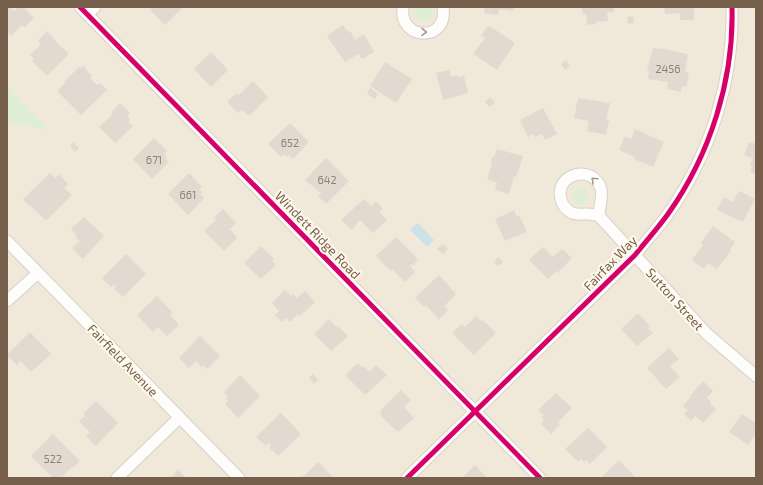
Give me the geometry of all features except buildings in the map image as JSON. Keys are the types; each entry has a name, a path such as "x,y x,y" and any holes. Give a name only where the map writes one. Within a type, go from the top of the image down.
{"street":[{"path":"403,7 402,15 408,26 419,33 424,34 436,30 440,26 444,14 443,7"},
{"name":"Fairfax Way","path":"407,478 635,254 668,215 697,167 718,111 729,60 732,7"},
{"name":"Windett Ridge Road","path":"87,9 540,478"},
{"path":"584,174 595,179 601,190 599,216 574,214 564,207 561,202 560,194 562,184 566,179 571,176 584,174"},
{"name":"Sutton Street","path":"599,216 707,334 756,376"},
{"name":"Fairfield Avenue","path":"7,241 239,478"},
{"path":"7,302 38,273"},
{"path":"117,478 179,418"}],"shaded area":[{"path":"7,7 756,7 756,478 7,478"},
{"path":"418,223 434,240 427,247 410,230"}],"green space":[{"path":"416,7 431,7 432,11 429,18 425,21 416,17"},
{"path":"7,87 51,131 7,121"},
{"path":"577,188 583,188 588,193 586,202 583,204 577,204 572,199 572,193"}],"cycle path":[{"path":"80,7 540,478"},
{"path":"407,478 635,255 668,214 696,167 716,116 724,89 729,62 732,34 732,7"}]}
